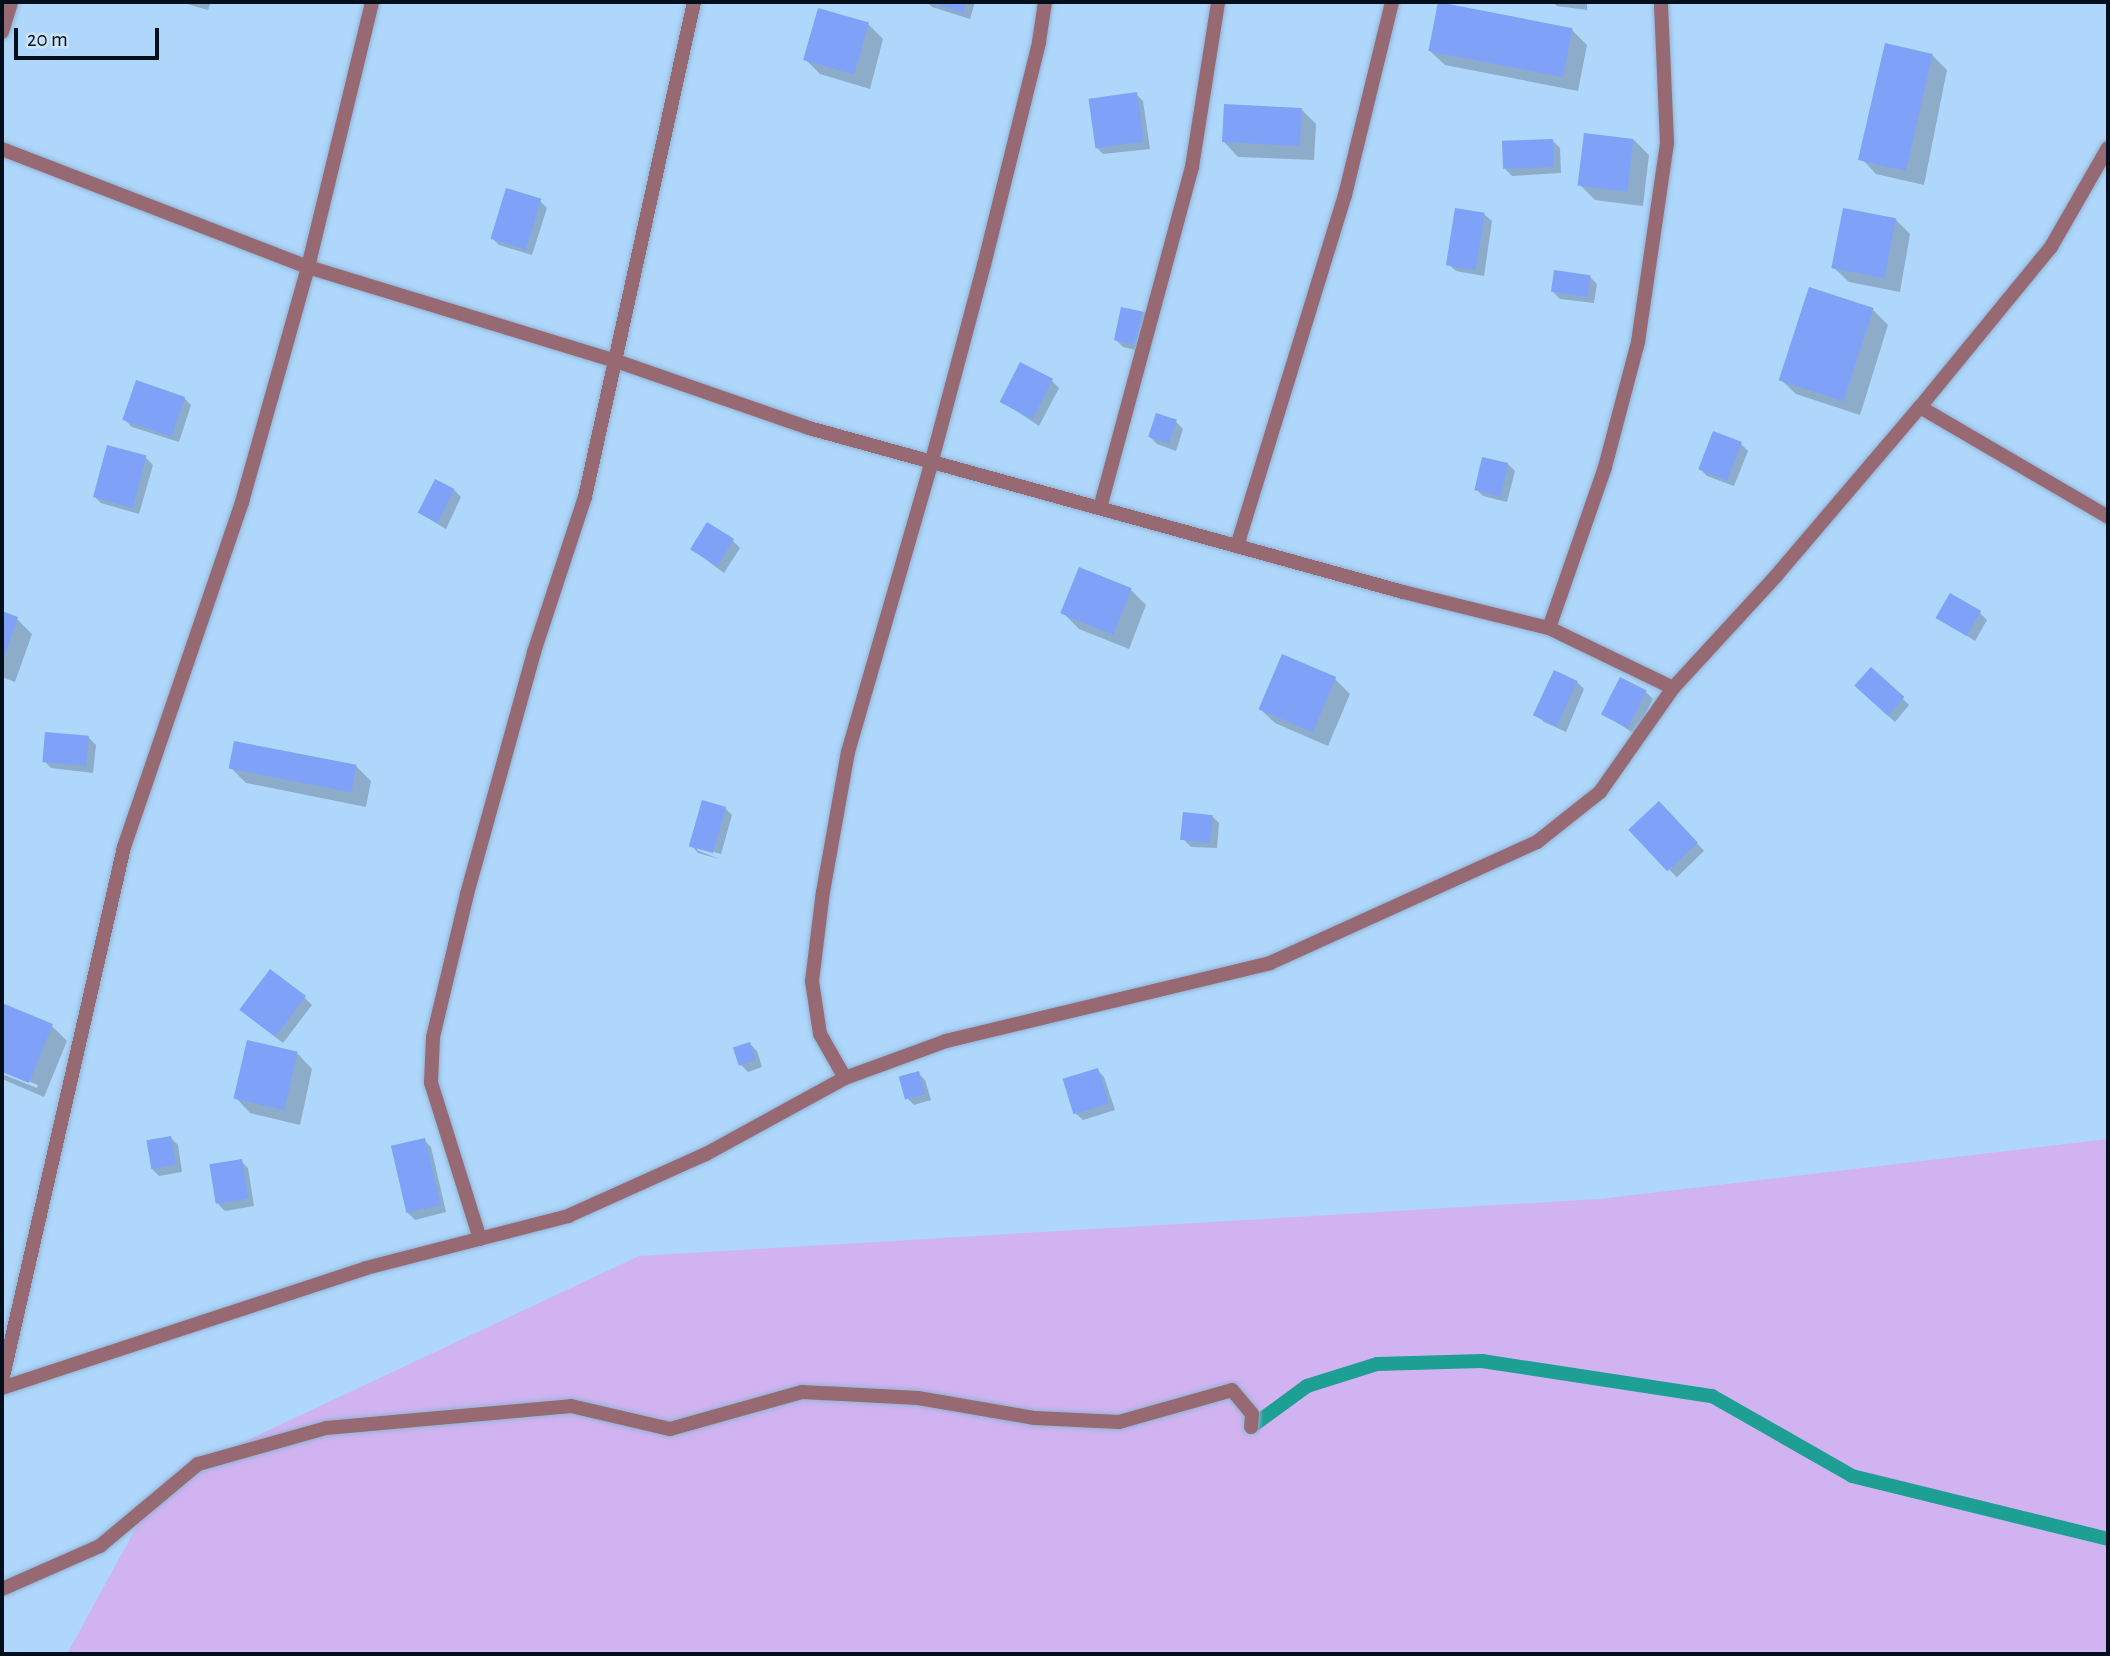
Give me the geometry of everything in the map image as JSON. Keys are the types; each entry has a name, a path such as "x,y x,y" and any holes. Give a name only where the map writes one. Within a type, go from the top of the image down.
{"street":[{"path":"2,32 11,2"},
{"path":"2,1381 124,847 242,502 308,267 372,2"},
{"path":"480,1239 432,1083 433,1038 467,894 531,665 585,497 613,360 694,2"},
{"path":"845,1078 820,1034 812,981 823,892 848,752 931,464 1040,42 1045,2"},
{"path":"1100,508 1192,167 1217,2"},
{"path":"1237,546 1345,195 1392,2"},
{"path":"1549,628 1605,467 1637,342 1667,142 1661,2"},
{"path":"2,1388 366,1268 568,1216 706,1154 845,1078 946,1041 1270,962 1454,882 1537,842 1600,792 1673,688 1776,576 1920,407 2051,247 2108,148"},
{"path":"2,149 308,267 613,360 809,428 1403,593 1549,628 1673,688"},
{"path":"1920,407 2108,516"},
{"path":"2,1589 100,1546 198,1464 326,1428 571,1406 670,1429 802,1392 918,1398 1035,1418 1119,1422 1232,1390 1252,1414 1251,1427"}],"shaded area":[{"path":"2108,1139 2108,1654 67,1654 156,1491 167,1478 639,1256 1599,1199"}],"building":[{"path":"930,2 966,2 963,13"},
{"path":"1438,2 1572,28 1563,77 1428,51"},
{"path":"818,8 869,23 854,75 803,60"},
{"path":"1885,43 1933,54 1906,171 1858,160"},
{"path":"1137,92 1144,142 1095,148 1088,99"},
{"path":"1224,104 1302,108 1300,146 1222,142"},
{"path":"1584,133 1634,139 1627,192 1578,186"},
{"path":"1553,139 1554,167 1503,169 1502,141"},
{"path":"506,188 541,199 526,250 491,239"},
{"path":"1455,208 1485,213 1476,270 1446,265"},
{"path":"1843,208 1896,218 1884,278 1831,268"},
{"path":"1554,270 1591,275 1588,297 1551,292"},
{"path":"1809,287 1874,308 1843,401 1779,380"},
{"path":"1121,307 1145,312 1138,345 1114,340"},
{"path":"1020,362 1053,379 1033,419 1000,402"},
{"path":"136,380 185,397 171,437 122,420"},
{"path":"1156,413 1177,420 1169,444 1148,437"},
{"path":"1713,431 1742,442 1727,480 1698,469"},
{"path":"107,445 147,456 133,508 93,497"},
{"path":"1482,457 1508,463 1501,496 1474,490"},
{"path":"435,479 455,489 437,523 418,513"},
{"path":"707,522 734,539 717,566 690,549"},
{"path":"1079,567 1132,588 1113,635 1060,613"},
{"path":"1950,593 1981,611 1967,636 1936,618"},
{"path":"2,611 18,617 2,663"},
{"path":"1282,654 1336,677 1313,732 1259,709"},
{"path":"1871,667 1904,697 1888,716 1854,686"},
{"path":"1554,670 1578,681 1556,726 1533,715"},
{"path":"1620,677 1647,691 1628,728 1601,714"},
{"path":"45,732 89,736 86,766 42,762"},
{"path":"234,741 357,765 351,792 229,768"},
{"path":"702,800 726,807 713,853 689,846"},
{"path":"1659,801 1698,843 1667,871 1628,830"},
{"path":"1183,812 1213,815 1210,843 1180,840"},
{"path":"270,969 306,996 275,1037 239,1010"},
{"path":"2,1003 53,1024 29,1083 2,1072"},
{"path":"247,1040 298,1052 284,1110 234,1098"},
{"path":"750,1042 756,1060 739,1066 733,1048"},
{"path":"1098,1068 1109,1103 1073,1114 1063,1079"},
{"path":"919,1071 925,1094 905,1100 899,1076"},
{"path":"171,1136 176,1165 151,1169 146,1140"},
{"path":"425,1138 441,1205 406,1213 391,1146"},
{"path":"242,1159 248,1199 216,1204 209,1164"}],"waterway":[{"path":"1251,1427 1307,1386 1377,1364 1482,1361 1712,1396 1852,1476 2108,1539"}]}
